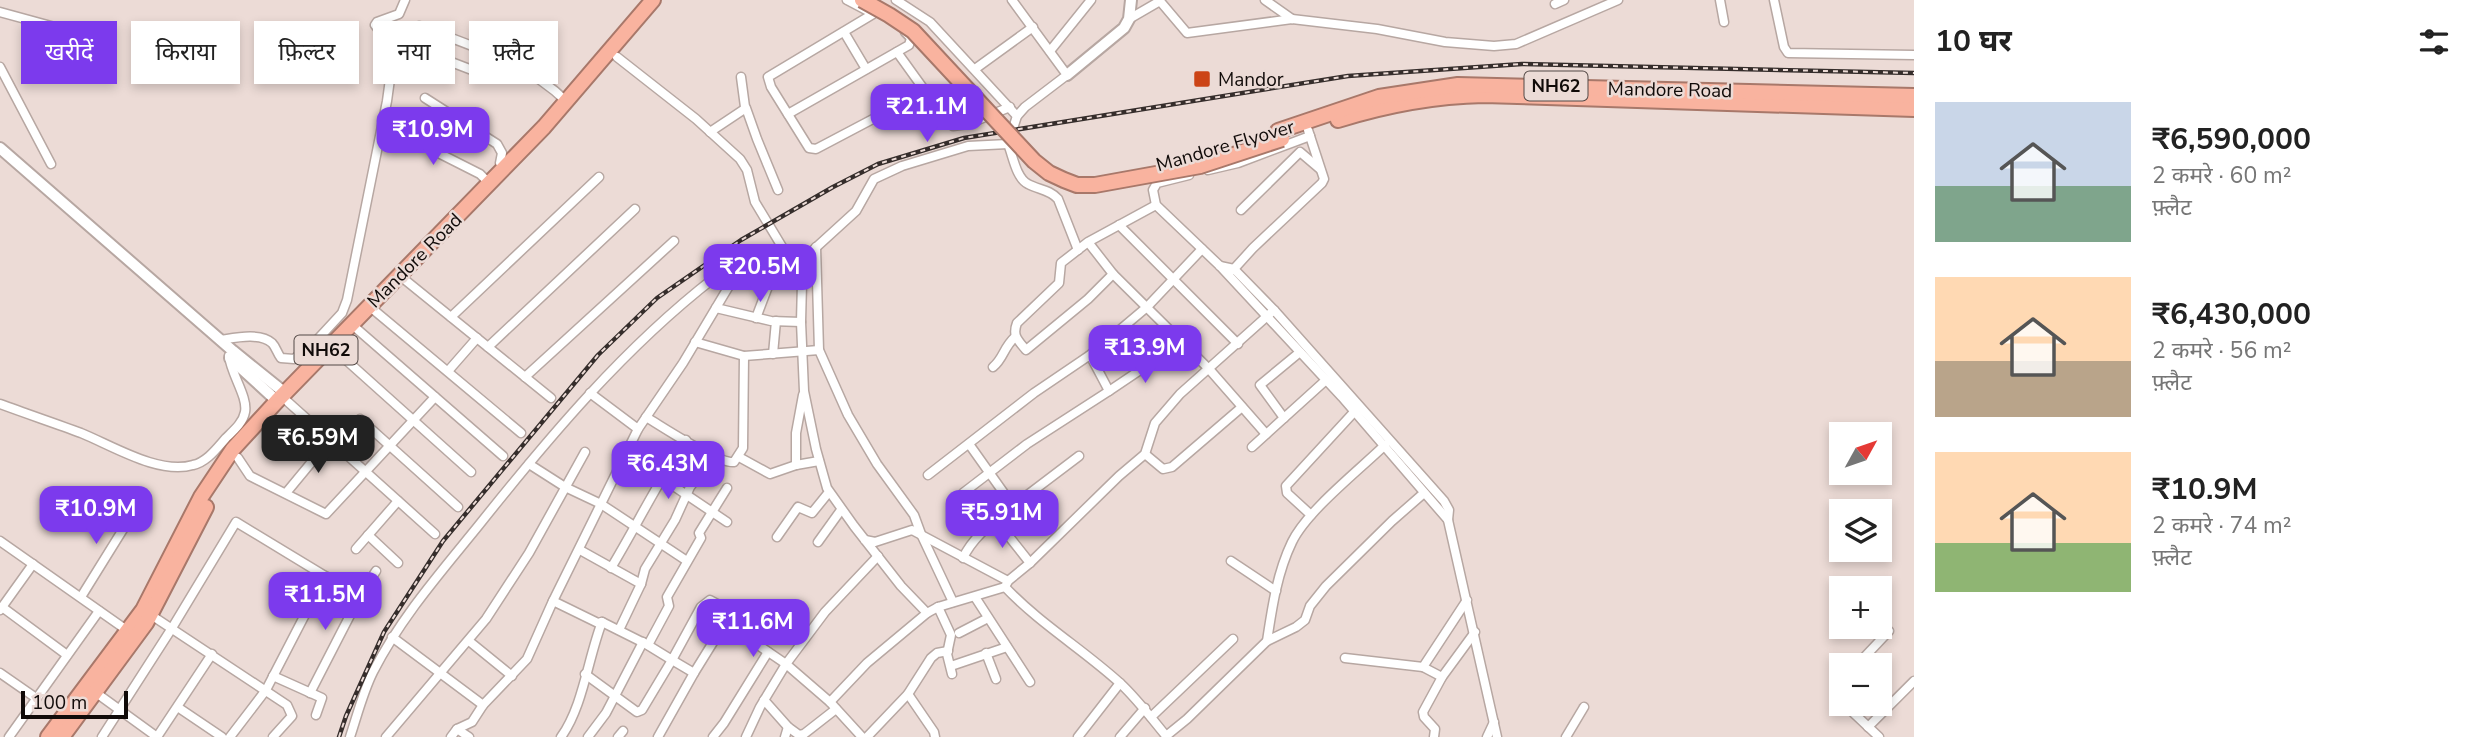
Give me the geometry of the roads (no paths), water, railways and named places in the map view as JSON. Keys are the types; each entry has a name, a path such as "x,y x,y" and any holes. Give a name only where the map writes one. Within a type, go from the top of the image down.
{"highway":[{"name":"Mandore Road","path":"48,737 128,631 147,612 180,534 222,463 402,278 551,133 617,57 659,0"},
{"name":"Mandore Road","path":"62,737 147,612 210,500 283,398 358,329 659,0"},
{"name":"Mandore Flyover","path":"862,0 913,31 1034,161 1049,173 1077,185 1095,185 1200,166 1280,135"},
{"name":"Mandore Flyover","path":"880,0 918,24 1043,157 1063,171 1092,176 1145,168 1308,129"},
{"name":"NH62","path":"1308,129 1399,103 1457,96 1811,99 1914,109"},
{"name":"NH62","path":"1832,100 1914,96"}],"street":[{"path":"220,340 242,337 266,340 281,358 294,359 317,340 345,306 387,101 393,57 389,44 375,25 398,15 405,0"},
{"path":"788,114 909,45 911,38 847,0"},
{"path":"896,0 930,22 1017,116"},
{"path":"1012,0 1067,75"},
{"path":"1050,51 1091,0"},
{"path":"1129,19 1131,0"},
{"path":"1265,0 1292,19"},
{"path":"1078,250 1058,199 1053,193 1028,184 1021,178 1009,144 1017,116 1024,107 1115,37 1129,19 1159,1 1184,31 1191,33 1292,19 1377,29 1445,42 1494,46 1516,44 1618,0"},
{"path":"1720,0 1724,22"},
{"path":"1774,0 1784,47 1788,53 1914,55"},
{"path":"0,12 33,21"},
{"path":"873,14 768,77 771,87 812,150 926,91"},
{"path":"975,69 1033,27"},
{"path":"844,32 866,69"},
{"path":"897,52 953,126 968,124 1010,107"},
{"path":"617,57 740,159 747,170 755,202 787,255 796,262 802,284 801,322 804,353 804,391 796,433 796,465"},
{"path":"0,67 51,164"},
{"path":"741,77 744,108 778,190"},
{"path":"547,84 567,102"},
{"path":"425,98 497,144 502,153 500,163 507,167"},
{"path":"710,132 744,108"},
{"path":"391,129 480,174 490,184"},
{"path":"1231,272 1324,179 1308,129 1238,163 1157,183 1153,190 1156,205 1220,266 1231,272 1274,310 1444,501 1449,510 1448,520 1497,737"},
{"path":"796,262 856,211 874,179 902,166 968,146 1009,144"},
{"path":"0,148 220,340 245,366 435,534"},
{"path":"1241,209 1300,152 1320,169"},
{"path":"0,158 229,356 245,366"},
{"path":"451,317 599,177"},
{"path":"1113,274 1088,299 1026,350 1015,337 1017,323 1059,283 1061,263 1088,242 1156,205"},
{"path":"488,347 635,209"},
{"path":"1119,225 1238,344"},
{"path":"525,377 674,241"},
{"path":"1088,242 1113,274 1209,369 1266,434"},
{"path":"814,249 819,350 848,415 877,464 914,515 953,602"},
{"path":"928,475 1034,393 1090,355 1147,307 1202,249"},
{"path":"451,737 457,729 472,722 483,705 527,659 638,429 729,286 787,255"},
{"path":"756,318 778,260"},
{"path":"1231,272 1266,317 1355,411 1448,520"},
{"path":"350,737 372,675 392,638 433,581 529,464 590,393 662,321 718,277 729,286"},
{"path":"402,278 551,398"},
{"path":"716,307 756,318 801,322"},
{"path":"830,702 867,663 927,613 953,602 975,597 1008,582 1030,563 1118,476 1145,454 1155,422 1180,394 1274,310"},
{"path":"375,311 449,370 521,433"},
{"path":"773,354 776,321"},
{"path":"358,329 503,456"},
{"path":"993,367 1001,360 1005,347 1015,337"},
{"path":"449,370 477,338"},
{"path":"695,342 744,356 819,350"},
{"path":"336,351 471,472"},
{"path":"1284,418 1260,385 1300,352"},
{"path":"963,493 1027,444 1164,354"},
{"path":"1090,355 1109,391"},
{"path":"0,404 156,464 173,467 195,465 237,427 245,412 244,399 231,370 229,356"},
{"path":"646,418 728,463 739,457 743,448 744,356"},
{"path":"1252,447 1326,380"},
{"path":"804,391 819,461 829,492 865,540 927,613"},
{"path":"590,393 638,429"},
{"path":"239,458 250,477 326,514 435,397"},
{"path":"1145,454 1163,470 1172,467 1242,407"},
{"path":"1311,515 1287,493 1286,486 1355,411"},
{"path":"286,493 332,443 359,419 458,507"},
{"path":"611,568 660,478 686,440"},
{"path":"969,444 1013,506"},
{"path":"1266,641 1276,591 1292,543 1311,515 1385,446"},
{"path":"386,737 469,641 513,581 585,452"},
{"path":"626,454 727,522"},
{"path":"619,630 641,584 645,569 686,496 713,456"},
{"path":"966,551 996,520 1079,456"},
{"path":"739,457 768,473 819,461"},
{"path":"529,464 565,487 601,505 687,561"},
{"path":"589,737 669,606 667,597 701,538 699,533 726,488"},
{"path":"778,537 794,510 800,507 812,513 829,492"},
{"path":"865,540 875,542 920,530 966,551 1008,582 1023,606 1120,683 1153,715 1168,735 1266,641 1305,620 1310,606 1326,586 1424,493"},
{"path":"356,549 398,502"},
{"path":"81,597 135,510"},
{"path":"818,542 841,510"},
{"path":"996,520 1030,563"},
{"path":"102,737 236,522 325,576 362,593"},
{"path":"368,535 398,563"},
{"path":"0,541 128,631"},
{"path":"580,550 641,584"},
{"path":"746,737 786,664 825,612 878,556"},
{"path":"1231,561 1276,591"},
{"path":"33,564 1,609 67,656"},
{"path":"310,693 376,571"},
{"path":"230,737 266,690 325,576"},
{"path":"975,597 1030,682"},
{"path":"585,674 640,712 701,607 710,600 727,608 736,630 786,664 865,737 908,694 931,658 937,653 948,651"},
{"path":"1423,667 1467,600"},
{"path":"553,601 619,630 694,673"},
{"path":"939,607 951,635 948,651 951,670 986,653 1007,647"},
{"path":"0,729 9,737 99,611"},
{"path":"147,612 287,705 292,716 274,737"},
{"path":"959,633 988,618"},
{"path":"561,737 575,713 603,622"},
{"path":"658,737 720,631 727,636 736,630"},
{"path":"1434,737 1435,729 1423,712 1443,677 1475,632"},
{"path":"392,638 483,705"},
{"path":"1153,715 1233,639"},
{"path":"1868,653 1881,639"},
{"path":"469,641 512,676"},
{"path":"713,737 768,652"},
{"path":"986,653 996,679"},
{"path":"95,692 157,737 179,708 212,654"},
{"path":"1345,659 1423,667 1443,677"},
{"path":"0,673 36,698"},
{"path":"273,676 322,698 316,715"},
{"path":"1078,737 1120,683"},
{"path":"1868,727 1913,685"},
{"path":"908,694 936,737"},
{"path":"764,700 788,727 799,735 808,734 836,709"},
{"path":"1566,737 1584,707"},
{"path":"179,708 222,737"},
{"path":"1120,737 1144,708"},
{"path":"1857,716 1878,737"},
{"path":"1487,737 1494,722"},
{"path":"785,737 788,727"},
{"path":"457,729 469,737"}],"railway":[{"path":"339,737 384,632 443,541 598,355 657,298 741,240 878,164 964,138 1348,76 1522,64 1914,73"}],"place":[{"name":"Mandor","path":"1202,79"}]}
